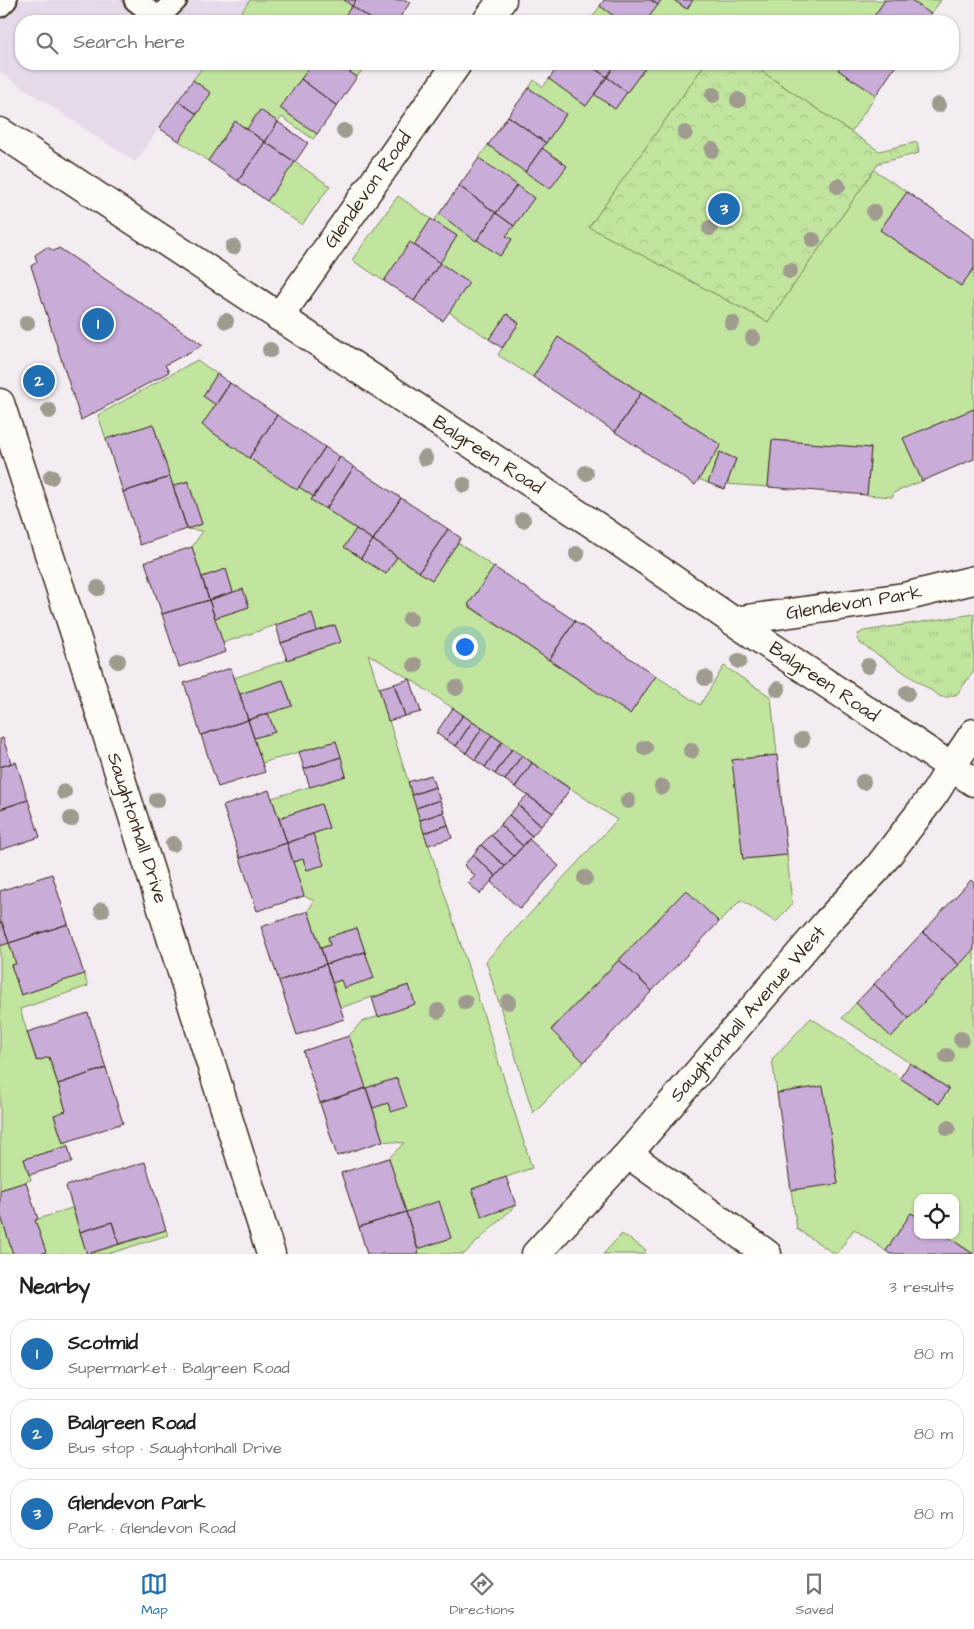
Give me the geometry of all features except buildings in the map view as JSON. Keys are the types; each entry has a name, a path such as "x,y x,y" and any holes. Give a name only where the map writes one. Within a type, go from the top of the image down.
{"street":[{"path":"491,15 502,0"},
{"name":"Glendevon Road","path":"279,317 453,70"},
{"name":"Balgreen Road","path":"0,132 599,528 733,621 974,782"},
{"name":"Saughtonhall Drive","path":"0,403 80,649 271,1254"},
{"name":"Glendevon Park","path":"733,621 904,597 974,580"},
{"path":"951,767 974,733"},
{"name":"Saughtonhall Avenue West","path":"536,1254 628,1154 827,922 877,868 935,793 951,767"},
{"path":"628,1154 767,1254"}],"lane":[{"path":"0,6 6,0"},
{"path":"135,0 154,15"},
{"path":"161,15 176,0"}],"shaded area":[{"path":"0,0 250,0 239,15 15,15 15,70 201,70 135,162 0,72"}],"green space":[{"path":"250,0 344,0 352,6 345,15 239,15"},
{"path":"661,0 674,0 686,9 693,0 885,0 875,15 650,15"},
{"path":"911,0 941,0 931,14"},
{"path":"600,6 613,15 594,15"},
{"path":"200,70 308,70 280,108 317,134 313,139 282,117 278,122 260,110 247,129 235,121 208,161 179,141 211,93 193,80"},
{"path":"347,70 362,70 357,77"},
{"path":"644,70 701,70 589,227 768,322 874,170 907,192 880,230 961,286 974,268 974,409 904,438 922,481 893,493 893,497 867,495 871,448 772,440 768,487 727,484 736,459 720,452 708,483 699,479 721,445 559,338 533,377 498,355 519,323 507,314 489,339 449,312 469,283 440,263 457,236 434,221 439,214 500,256 512,240 506,236 534,198 479,158 488,145 550,189 567,166 542,148 566,115 529,88 534,80 543,87 549,79 586,106 594,94 615,109"},
{"path":"701,70 760,70 879,151 917,142 919,153 879,163 768,322 588,227"},
{"path":"760,70 838,70 876,95 851,132"},
{"path":"295,162 330,186 302,225 267,201"},
{"path":"398,196 431,219 414,245 410,243 384,281 352,260"},
{"path":"197,360 217,374 203,396 216,405 299,487 314,497 312,500 356,529 345,547 386,574 397,557 432,580 458,543 494,567 468,606 630,714 656,676 700,705 724,666 771,697 777,755 733,760 743,859 787,855 792,904 776,922 741,900 719,922 686,891 551,1029 584,1062 533,1113 486,961 617,820 410,679 368,654 532,1168 472,1189 516,1205 464,1254 419,1254 418,1249 451,1238 439,1202 406,1212 389,1158 404,1143 383,1141 373,1108 388,1103 391,1112 406,1106 397,1078 366,1088 349,1036 361,1022 415,1004 408,985 340,1008 332,983 341,980 374,978 357,928 328,937 330,945 321,948 308,911 314,901 304,896 293,862 303,859 307,870 323,865 313,834 329,828 321,804 279,818 272,798 346,776 336,741 262,763 254,738 275,731 268,713 292,705 283,680 240,694 234,678 340,642 335,625 317,631 311,613 223,643 215,618 249,607 243,589 233,592 226,569 202,577 192,547 203,531 187,529 202,524 188,481 173,486 153,424 106,439 98,415"},
{"path":"974,614 974,671 957,694 949,697 941,697 860,643 857,639 858,634 864,631"},
{"path":"9,943 16,964 12,965 21,995 84,974 88,986 20,1009 36,1061 49,1057 66,1111 54,1116 63,1143 66,1142 68,1146 24,1159 31,1180 0,1190 0,946"},
{"path":"974,949 974,1254 951,1239 959,1239 959,1194 914,1194 914,1215 911,1213 886,1251 854,1229 837,1254 835,1254 797,1229 791,1190 838,1183 823,1087 777,1093 772,1059 811,1018 939,1104 949,1089 842,1018 856,1003 891,1036"},
{"path":"72,1208 87,1254 41,1254 45,1252 35,1220"},
{"path":"0,1213 13,1254 0,1254"},
{"path":"166,1230 168,1235 108,1254 89,1254"},
{"path":"622,1234 646,1250 644,1254 603,1254"}],"place":[{"name":"Glendevon Park","path":"724,209"},
{"name":"Scotmid","path":"98,324"},
{"name":"Balgreen Road","path":"39,381"}]}
